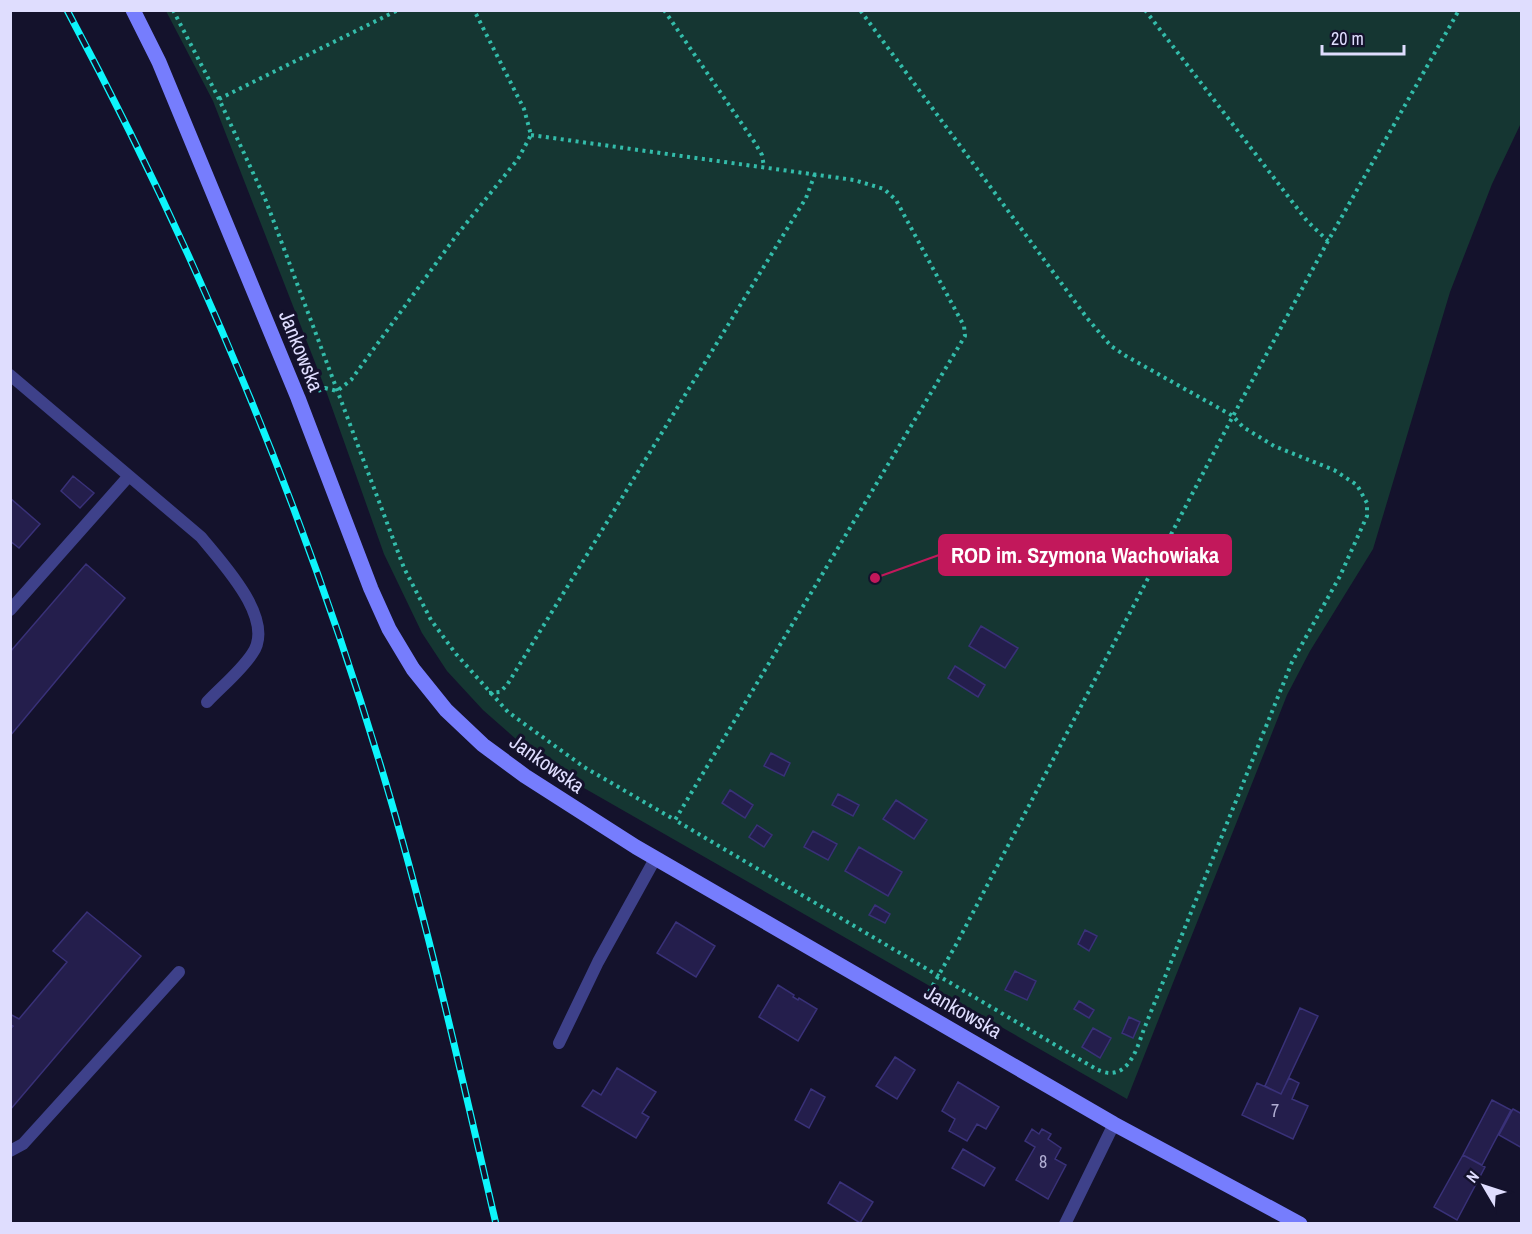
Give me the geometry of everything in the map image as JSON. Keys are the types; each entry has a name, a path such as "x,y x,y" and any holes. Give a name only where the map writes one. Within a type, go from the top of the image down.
{"street":[{"name":"Jankowska","path":"133,10 159,62 298,398 371,589 389,629 413,669 446,710 483,745 525,776 655,859 1114,1124 1300,1224"}],"lane":[{"path":"10,375 201,537 227,570 255,613 259,635 253,653 207,702"},
{"path":"10,610 128,477"},
{"path":"559,1043 598,962 655,859"},
{"path":"10,1151 23,1144 179,972"},
{"path":"1065,1224 1114,1124"}],"path":[{"path":"172,10 219,99 267,201 404,568 431,620 489,693 508,712 584,768 1096,1069 1110,1073 1122,1069 1131,1060 1292,662 1340,576 1367,516 1367,503 1357,485 1334,470 1274,446 1243,427 1233,416 1126,356 1099,333 860,10"},
{"path":"219,99 399,10"},
{"path":"337,391 351,380 456,236 518,159 531,135 524,109 474,10"},
{"path":"664,10 755,143 762,154 764,167"},
{"path":"1145,10 1308,222 1328,241"},
{"path":"918,1011 963,933 1233,416 1328,241 1459,10"},
{"path":"531,135 815,174 854,180 884,189 896,200 964,326 965,336 675,820"},
{"path":"489,693 500,692 507,685 806,198 815,174"},
{"path":"298,398 325,388 337,391"}],"green space":[{"path":"166,11 1521,11 1521,123 1492,184 1450,292 1373,549 1310,651 1287,695 1127,1099 570,780 517,740 483,710 447,671 422,633 384,554 325,388 213,101"}],"building":[{"path":"73,476 94,493 80,508 61,491"},
{"path":"10,498 40,524 19,548 10,541"},
{"path":"86,564 125,598 10,736 10,652"},
{"path":"981,626 1018,648 1005,668 969,646"},
{"path":"955,666 985,685 978,697 948,678"},
{"path":"771,753 790,763 784,776 764,766"},
{"path":"730,790 753,805 745,818 722,803"},
{"path":"838,794 859,805 853,816 832,805"},
{"path":"896,800 927,820 914,839 883,819"},
{"path":"757,825 772,835 764,847 749,837"},
{"path":"813,831 837,844 828,860 804,847"},
{"path":"859,847 902,872 888,896 845,871"},
{"path":"875,905 890,914 885,923 869,915"},
{"path":"87,912 141,956 10,1110 10,1029 13,1026 10,1024 10,1014 19,1019 67,962 53,951"},
{"path":"676,922 715,946 696,977 657,953"},
{"path":"1085,930 1097,936 1089,951 1078,944"},
{"path":"1015,971 1036,981 1027,1000 1005,990"},
{"path":"778,985 794,995 793,997 817,1009 798,1041 759,1017"},
{"path":"1079,1001 1094,1010 1089,1018 1074,1009"},
{"path":"1300,1008 1318,1016 1281,1094 1265,1086"},
{"path":"1129,1017 1140,1022 1133,1038 1122,1033"},
{"path":"1093,1028 1111,1038 1100,1058 1082,1047"},
{"path":"895,1057 915,1070 897,1099 876,1086"},
{"path":"617,1068 656,1092 642,1113 649,1117 636,1138 582,1106 593,1090 601,1095"},
{"path":"1289,1078 1299,1083 1292,1099 1308,1106 1293,1139 1242,1115 1257,1083 1281,1094"},
{"path":"958,1082 999,1107 986,1129 977,1124 967,1141 949,1131 955,1119 942,1111"},
{"path":"811,1089 825,1097 809,1128 795,1120"},
{"path":"1492,1100 1511,1110 1482,1165 1463,1155"},
{"path":"1513,1109 1522,1114 1522,1148 1499,1135"},
{"path":"1032,1129 1039,1134 1042,1129 1051,1134 1048,1139 1061,1148 1055,1159 1066,1165 1048,1199 1016,1180 1035,1147 1025,1141"},
{"path":"963,1149 995,1168 984,1186 952,1168"},
{"path":"1463,1155 1485,1167 1457,1220 1434,1207"},
{"path":"840,1182 873,1202 860,1223 828,1203"}],"railway":[{"path":"67,10 161,196 204,290 284,482 320,579 400,832 443,999 496,1224"}],"place":[{"name":"ROD im. Szymona Wachowiaka","path":"875,578"}]}
